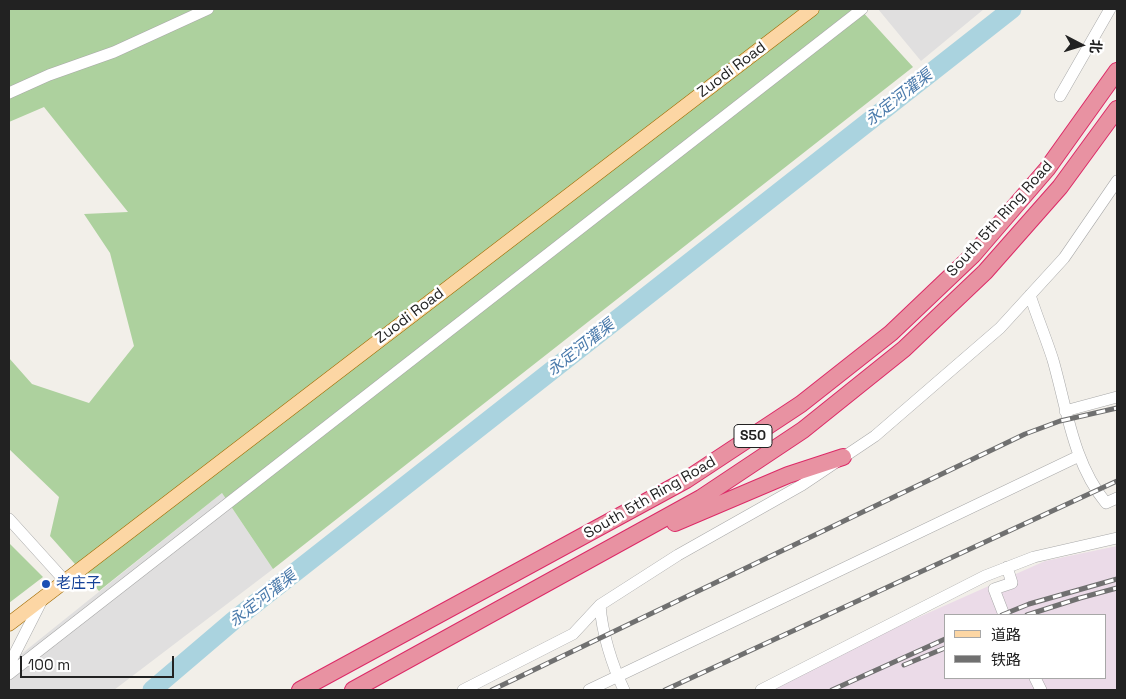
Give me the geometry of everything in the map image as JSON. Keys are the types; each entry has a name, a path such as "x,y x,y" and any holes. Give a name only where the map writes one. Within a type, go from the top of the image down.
{"highway":[{"name":"South 5th Ring Road","path":"300,690 686,480 801,404 891,333 973,254 1047,168 1117,71"},
{"name":"South 5th Ring Road","path":"353,690 701,498 803,430 904,349 985,272 1060,187 1117,109"},
{"path":"608,550 788,475 843,457"}],"main road":[{"name":"Zuodi Road","path":"9,624 812,9"}],"street":[{"path":"9,93 49,75 114,52 208,9"},
{"path":"9,674 862,9"},
{"path":"1060,96 1110,9"},
{"path":"463,690 573,634 600,605 678,554 802,485 875,436 994,334 1064,258 1117,181"},
{"path":"1030,295 1052,360 1079,456 1096,491 1106,503 1117,498"},
{"path":"1065,411 1117,397"},
{"path":"588,690 618,678 1079,456"},
{"path":"9,520 65,581"},
{"path":"761,690 985,576 1034,556 1117,538"},
{"path":"1004,614 994,589 1012,583 1007,567"},
{"path":"9,665 43,598"},
{"path":"600,605 601,623 618,678 624,690"}],"shaded area":[{"path":"878,9 984,9 921,61"},
{"path":"222,493 273,569 114,690 9,690 9,664"},
{"path":"1117,546 1117,690 755,690 1045,561"}],"green space":[{"path":"9,9 860,9 913,67 273,569 222,493 99,591 50,536 59,497 9,449 9,358 32,384 89,403 134,346 110,253 84,214 128,212 44,107 9,122"},
{"path":"9,543 43,577 9,603"}],"waterway":[{"name":"永定河灌渠","path":"152,690 233,621 1012,9"}],"railway":[{"path":"492,690 1025,434 1060,421 1117,408"},
{"path":"665,690 1117,481"},
{"path":"1004,614 1029,604 1117,579"},
{"path":"1030,614 1117,588"},
{"path":"832,690 944,639"},
{"path":"904,665 944,648"}],"place":[{"name":"老庄子","path":"46,584"}]}
